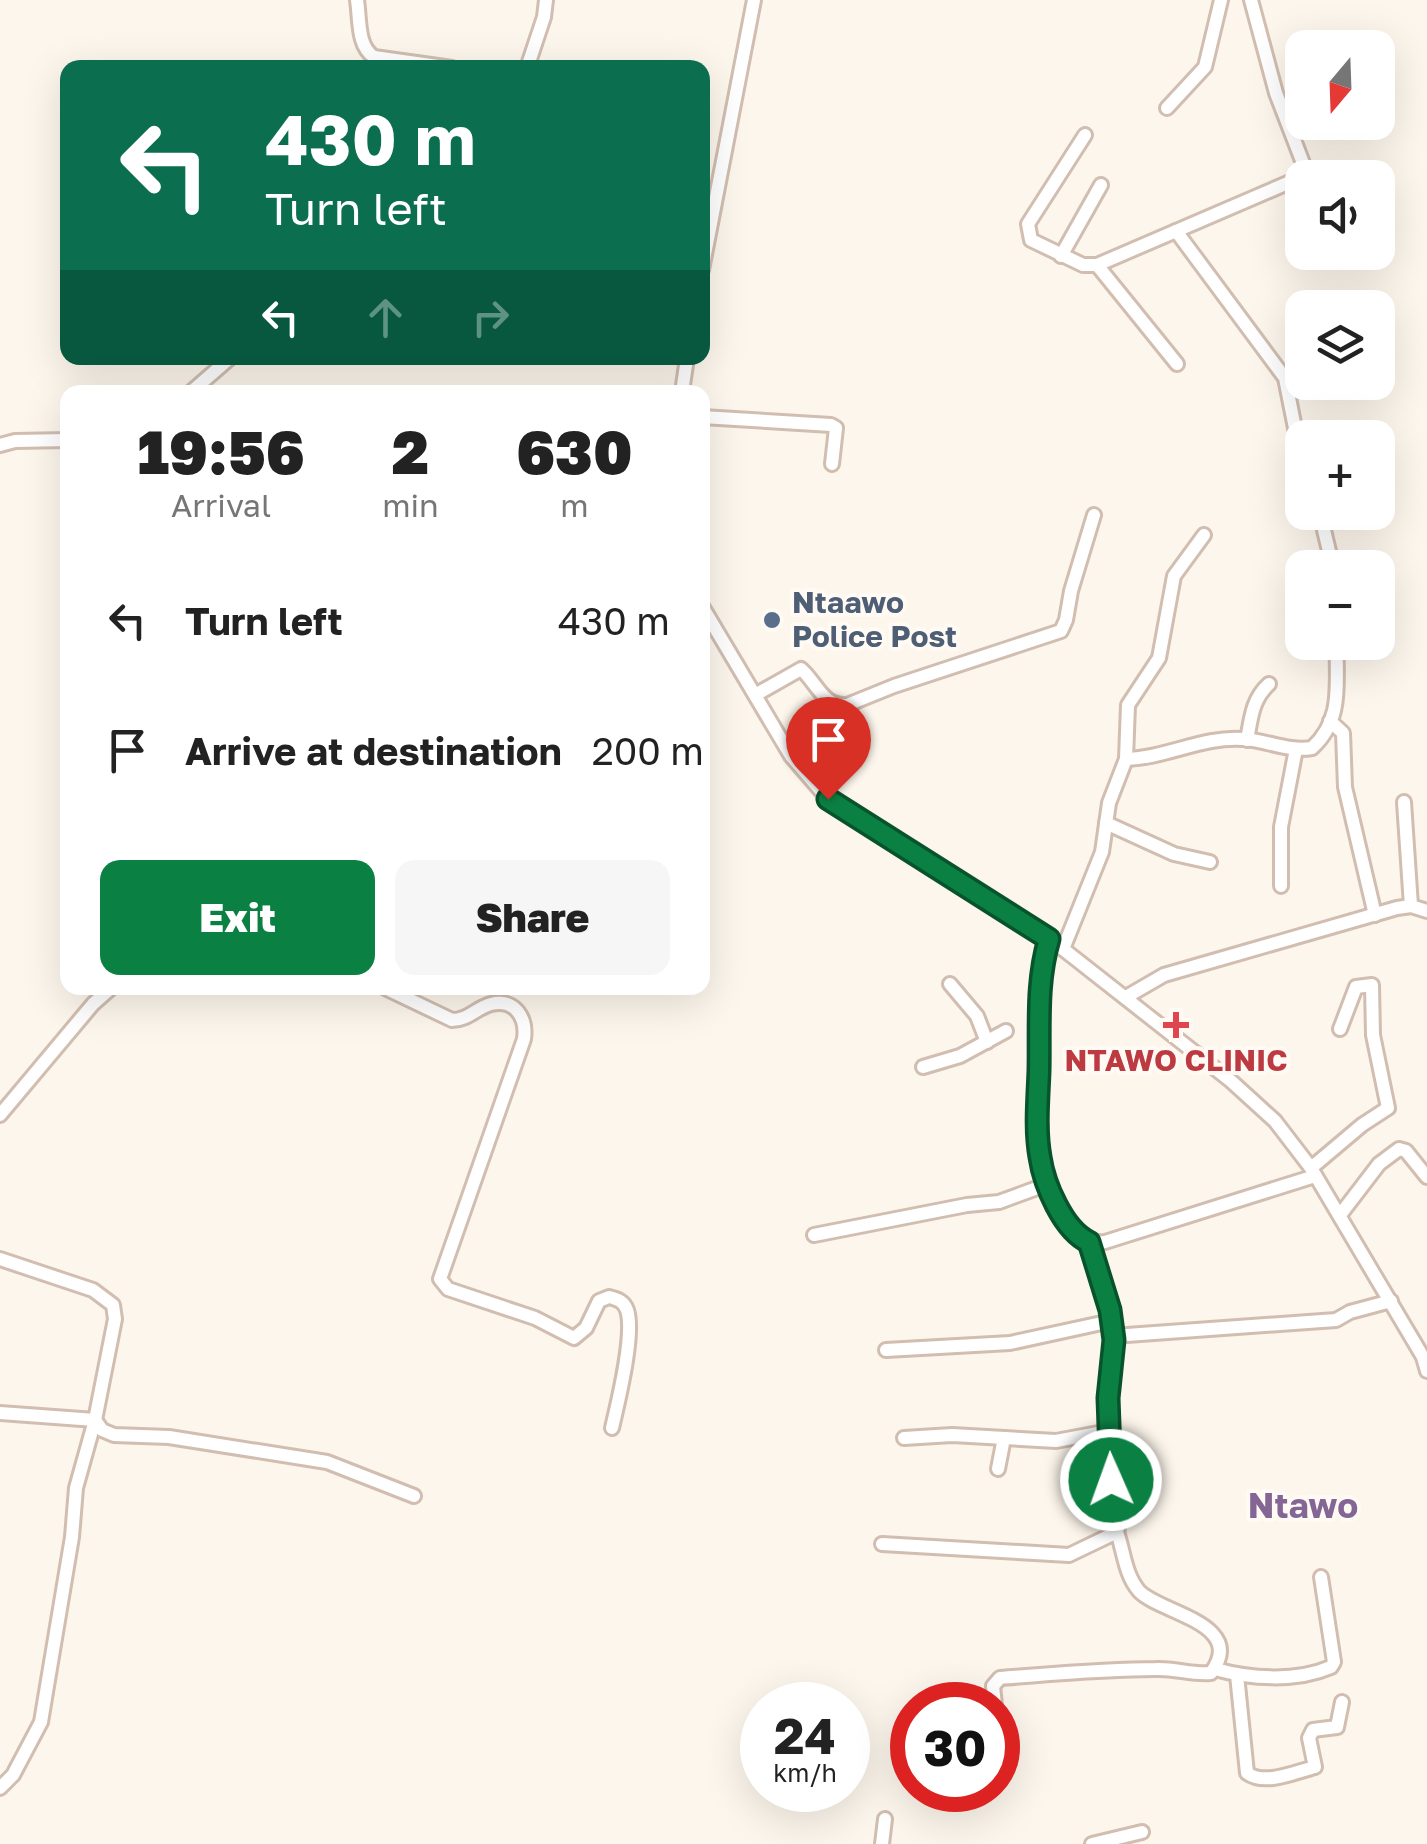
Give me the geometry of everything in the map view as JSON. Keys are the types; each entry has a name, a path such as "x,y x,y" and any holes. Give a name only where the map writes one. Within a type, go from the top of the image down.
{"street":[{"path":"357,0 366,52 395,60"},
{"path":"529,60 546,0"},
{"path":"710,228 754,0"},
{"path":"1167,108 1205,66 1221,0"},
{"path":"1252,0 1276,93 1301,160"},
{"path":"1085,135 1028,224 1030,240 1083,265 1096,265 1285,184"},
{"path":"1061,256 1100,185"},
{"path":"1176,231 1285,378 1293,420"},
{"path":"1096,265 1177,364"},
{"path":"199,385 222,365"},
{"path":"710,416 830,424 836,428 832,464"},
{"path":"0,445 60,440"},
{"path":"756,694 801,669 828,701 848,705 1006,647 1055,634 1066,620 1094,514"},
{"path":"1324,530 1329,550"},
{"path":"1064,949 1102,852 1110,803 1126,759 1128,705 1162,650 1174,576 1204,535"},
{"path":"710,619 791,756 828,799 1064,949 1275,1121 1340,1215 1426,1362"},
{"path":"1126,759 1151,758 1219,740 1247,740 1296,749 1317,745 1330,722 1340,680 1338,660"},
{"path":"1247,740 1252,709 1269,684"},
{"path":"1330,722 1343,733 1344,788 1375,915"},
{"path":"1281,886 1280,827 1296,749"},
{"path":"1404,802 1410,906"},
{"path":"1106,823 1174,854 1210,862"},
{"path":"1126,997 1164,975 1410,906 1427,911"},
{"path":"1049,939 1038,999 1040,1157 1064,1218 1089,1242 1106,1242 1313,1172 1362,1125 1388,1108 1373,1034 1372,985 1356,987 1340,1029"},
{"path":"950,984 976,1016 987,1042"},
{"path":"0,1115 103,995"},
{"path":"400,995 452,1020 499,1003 516,1008 523,1016 524,1039 440,1279 448,1289 535,1318 574,1338 586,1328 598,1302 609,1297 623,1302 628,1322 622,1384 612,1428"},
{"path":"923,1067 960,1056 1006,1031"},
{"path":"1340,1215 1379,1164 1400,1149 1427,1177"},
{"path":"814,1235 999,1202 1048,1184"},
{"path":"996,1682 1000,1678 1102,1669 1166,1668 1210,1673 1218,1654 1216,1639 1206,1626 1146,1598 1129,1577 1116,1532 1120,1519 1111,1480 1108,1398 1113,1336 1089,1242"},
{"path":"0,1260 93,1290 113,1305 115,1319 95,1420 76,1488 72,1537 41,1722 13,1775 0,1788"},
{"path":"1113,1336 1336,1320 1391,1300"},
{"path":"886,1350 1010,1342 1111,1320"},
{"path":"0,1412 95,1420"},
{"path":"95,1420 102,1430 114,1434 169,1437 327,1462 414,1496"},
{"path":"904,1438 952,1435 1056,1441 1109,1431"},
{"path":"998,1469 1004,1438"},
{"path":"882,1544 1069,1555 1116,1532"},
{"path":"1215,1668 1237,1675 1295,1676 1333,1666 1321,1577"},
{"path":"1237,1675 1247,1774 1254,1778 1316,1767 1309,1738 1312,1730 1336,1727 1342,1702"},
{"path":"882,1844 885,1818"},
{"path":"1092,1844 1142,1832"}],"place":[{"name":"Ntaawo Police Post","path":"772,620"},
{"name":"NTAWO CLINIC","path":"1176,1025"}],"district":[{"name":"Ntawo","path":"1303,1506"}],"route":[{"path":"828,799 1049,939 1038,999 1040,1157 1064,1218 1089,1242 1110,1310 1114,1340 1108,1398 1111,1480"}]}
